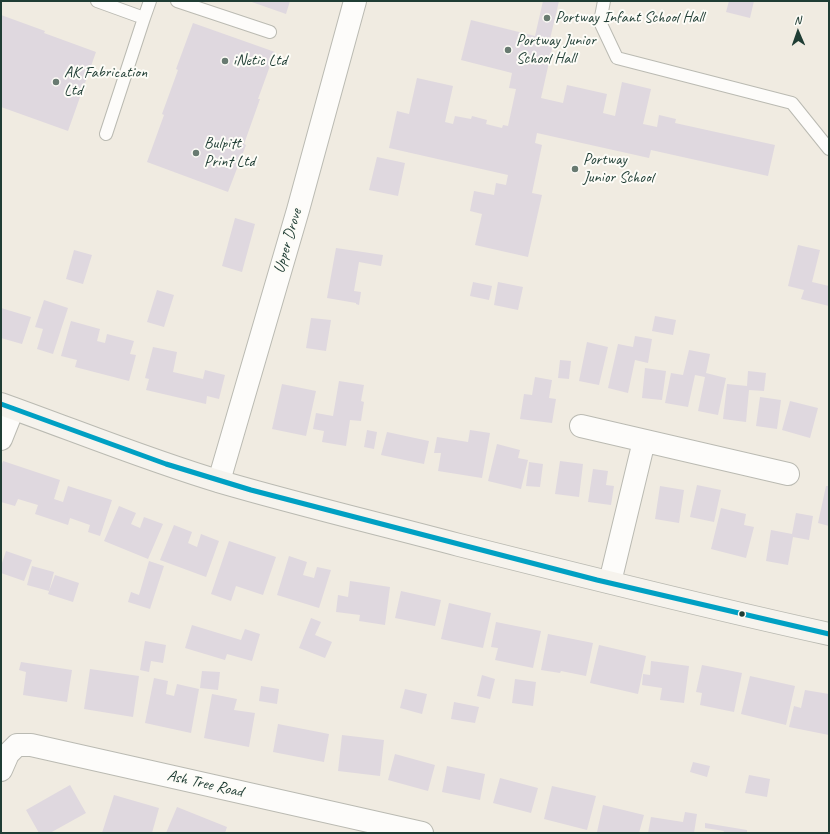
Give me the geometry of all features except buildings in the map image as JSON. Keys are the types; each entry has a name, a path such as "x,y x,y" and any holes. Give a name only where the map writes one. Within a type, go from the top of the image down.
{"main road":[{"path":"7,406 126,450 219,481 360,519 610,582 760,619 829,634"}],"street":[{"name":"Upper Drove","path":"219,481 293,225 355,1"},
{"path":"1,439 7,406"},
{"path":"581,426 788,474"},
{"path":"610,582 644,441"},
{"name":"Ash Tree Road","path":"1,770 8,754 16,745 31,745 380,828 422,833"}],"lane":[{"path":"97,1 144,18"},
{"path":"106,134 150,1"},
{"path":"177,1 270,32"},
{"path":"604,1 600,22 617,58 792,103 829,149"}],"transit line":[{"path":"1,404 166,464 251,490 597,580 829,634"}],"place":[{"name":"Portway Infant School Hall","path":"547,18"},
{"name":"Portway Junior School Hall","path":"508,50"},
{"name":"iNetic Ltd","path":"225,61"},
{"name":"AK Fabrication Ltd","path":"56,82"},
{"name":"Bulpitt Print Ltd","path":"196,153"},
{"name":"Portway Junior School","path":"575,169"}]}
